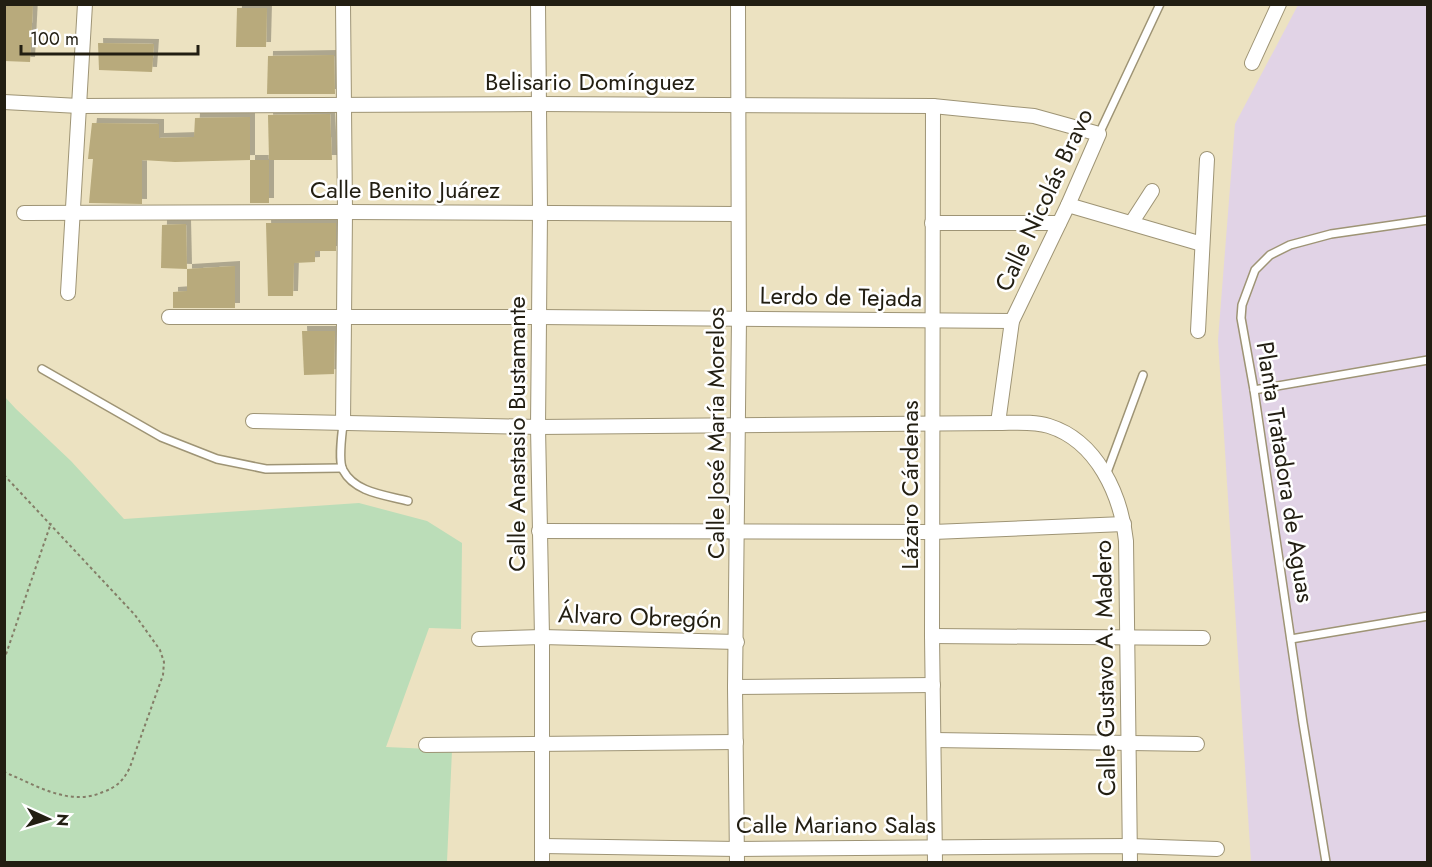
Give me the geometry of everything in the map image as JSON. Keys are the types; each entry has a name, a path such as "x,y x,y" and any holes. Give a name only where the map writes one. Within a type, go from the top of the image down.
{"street":[{"path":"68,293 85,4"},
{"path":"342,4 345,212 343,423"},
{"name":"Calle Anastasio Bustamante","path":"538,4 540,212 538,427 542,637 542,862"},
{"name":"Calle José María Morelos","path":"737,856 735,687 740,318 738,4"},
{"path":"1252,63 1279,4"},
{"name":"Belisario Domínguez","path":"4,102 79,106 344,104 933,106 1034,116 1099,134"},
{"name":"Lázaro Cárdenas","path":"933,106 932,636 935,862"},
{"name":"Calle Nicolás Bravo","path":"998,423 1012,321 1068,205 1099,134"},
{"path":"1198,331 1207,159"},
{"path":"1132,222 1152,191"},
{"path":"1068,205 1202,244"},
{"name":"Calle Benito Juárez","path":"24,213 738,214"},
{"path":"932,223 1059,223"},
{"name":"Lerdo de Tejada","path":"169,317 1012,321"},
{"path":"253,421 538,427 998,423"},
{"name":"Calle Gustavo A. Madero","path":"998,423 1043,424 1071,437 1088,452 1106,475 1124,524 1130,862"},
{"path":"539,531 933,532 1124,524"},
{"path":"932,636 1203,638"},
{"name":"Álvaro Obregón","path":"479,639 542,637 737,642"},
{"path":"735,687 933,684"},
{"path":"934,740 1197,744"},
{"path":"426,744 736,742"},
{"name":"Calle Mariano Salas","path":"542,846 737,856 935,847 1130,846 1217,849"}],"lane":[{"name":"Calle Nicolás Bravo","path":"1099,134 1160,5"},
{"name":"Planta Tratadora de Aguas","path":"1326,862 1241,318 1242,305 1255,270 1270,255 1290,244 1331,234 1428,220"},
{"path":"1254,390 1428,360"},
{"path":"42,369 161,437 217,459 266,469 342,468"},
{"path":"1106,475 1143,375"},
{"path":"343,423 342,468 354,484 372,492 408,501"},
{"path":"1291,639 1428,616"}],"path":[{"path":"4,475 135,615 160,650 164,662 163,675 130,767 125,779 114,788 93,797 76,798 58,795 4,772"},
{"path":"4,660 51,523"}],"shaded area":[{"path":"1298,5 1427,5 1427,862 1251,862 1218,340 1235,124"}],"green space":[{"path":"4,396 71,461 124,519 359,503 427,521 462,543 461,629 429,628 386,747 452,750 447,862 5,862"}],"building":[{"path":"4,4 33,4 30,62 4,61"},
{"path":"237,8 267,8 266,47 236,47"},
{"path":"98,43 154,44 152,72 99,70"},
{"path":"334,55 335,94 267,94 268,56"},
{"path":"330,114 332,160 269,160 268,115"},
{"path":"250,117 250,160 175,162 142,160 142,204 89,203 93,159 88,159 92,123 159,124 159,138 194,137 195,118"},
{"path":"250,160 269,160 269,203 250,203"},
{"path":"266,223 336,223 336,251 315,251 315,262 294,263 293,296 268,296"},
{"path":"186,224 187,269 161,268 162,225"},
{"path":"235,266 235,308 173,308 173,292 187,291 187,269"},
{"path":"302,331 335,331 334,374 304,375"}]}
